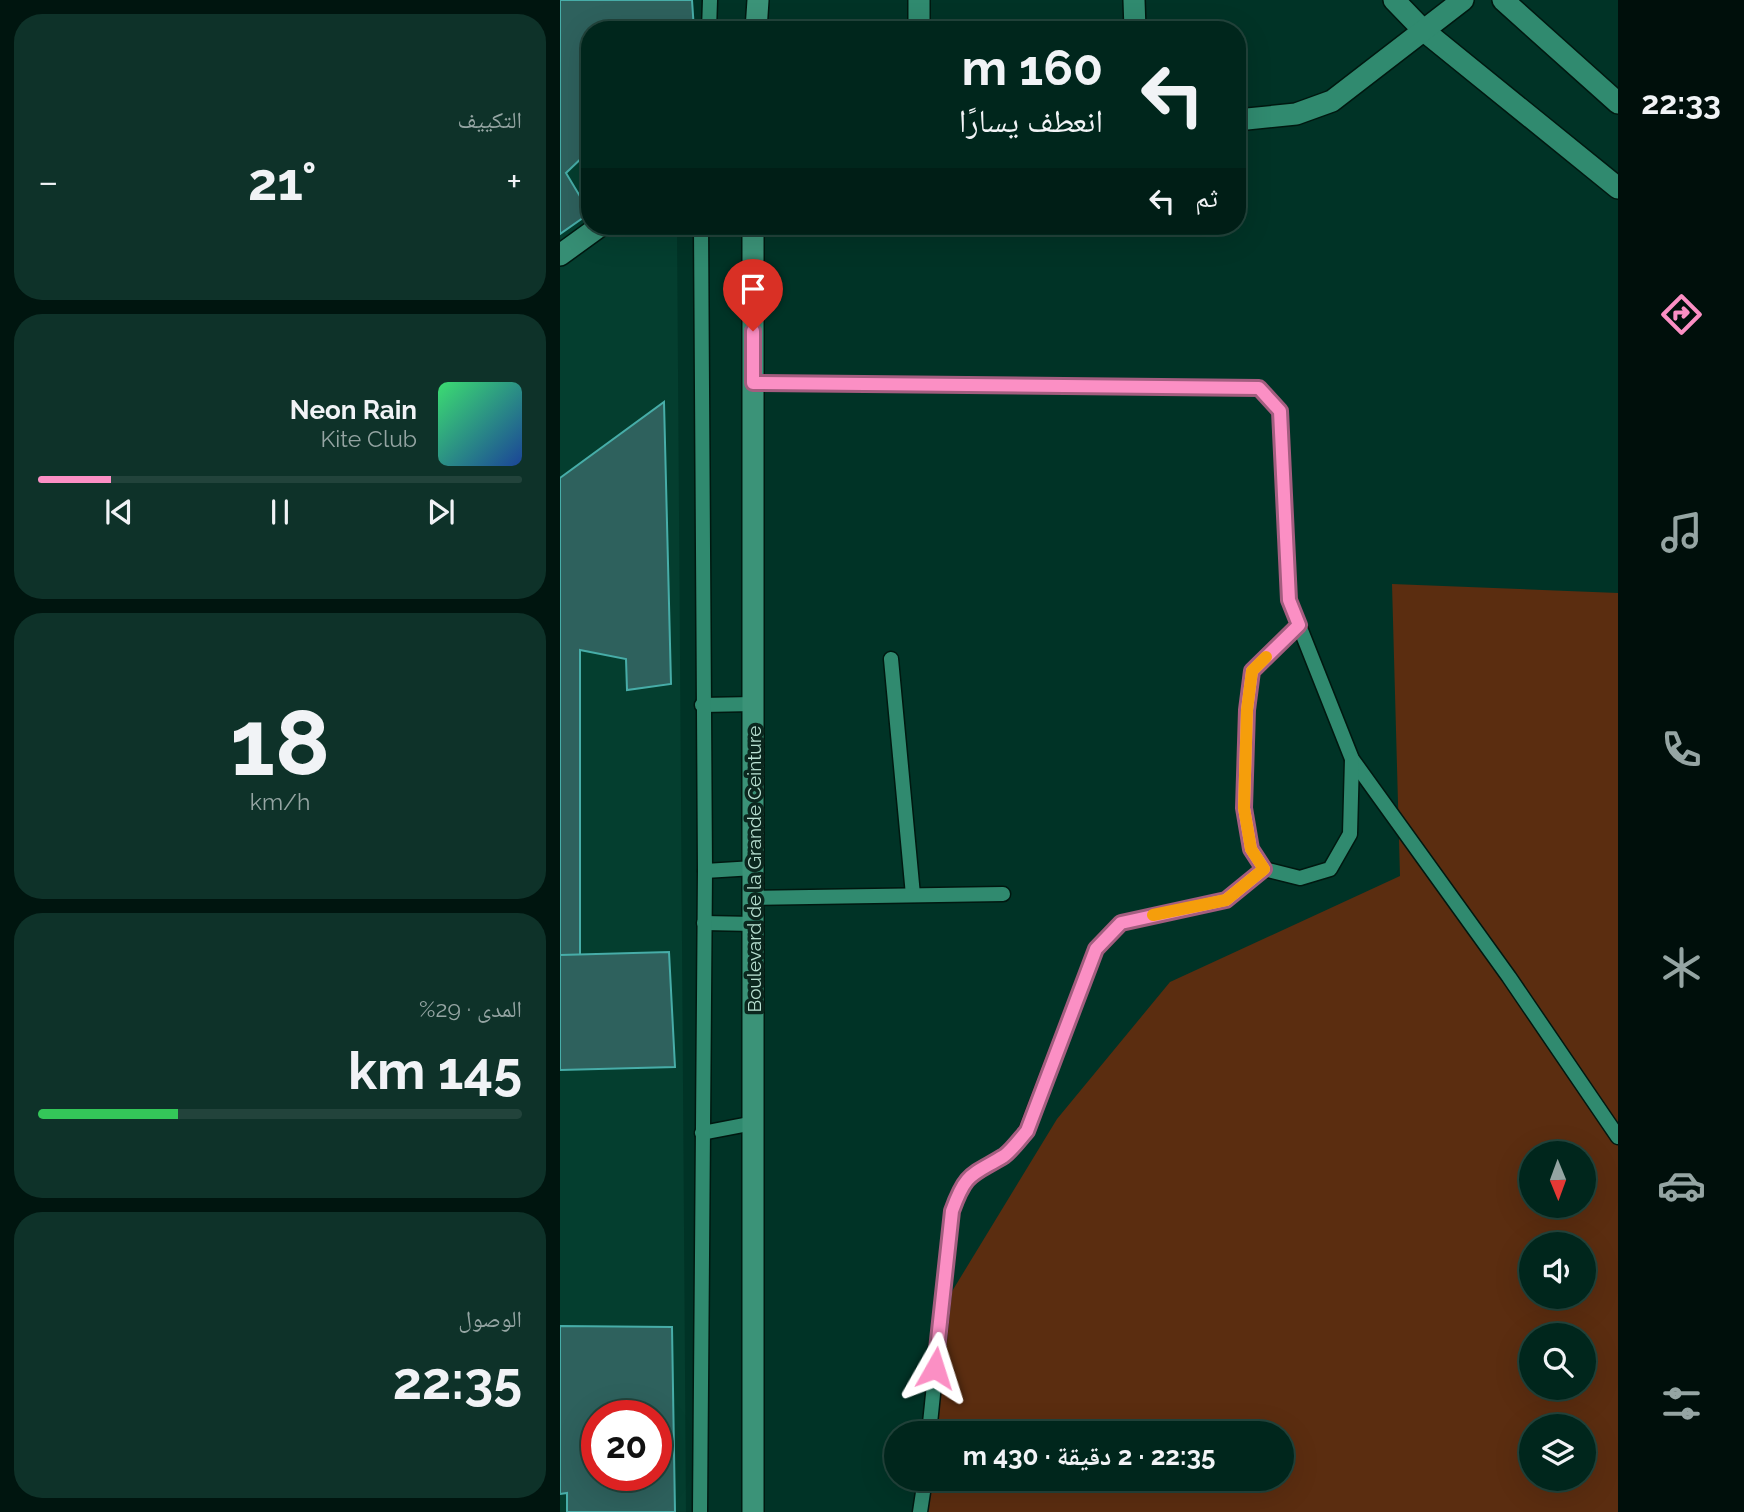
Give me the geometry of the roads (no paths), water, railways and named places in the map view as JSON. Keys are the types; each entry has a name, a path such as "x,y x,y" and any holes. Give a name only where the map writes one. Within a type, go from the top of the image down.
{"main road":[{"path":"757,21 758,0"},
{"name":"Boulevard de la Grande Ceinture","path":"753,235 753,1512"}],"street":[{"path":"919,0 919,21"},
{"path":"1134,0 1135,21"},
{"path":"1395,0 1423,30 1618,188"},
{"path":"1246,119 1296,114 1332,102 1463,0"},
{"path":"1503,0 1618,103"},
{"path":"560,255 588,235"}],"lane":[{"path":"709,21 710,0"},
{"path":"700,1512 705,872 701,235"},
{"path":"753,383 1259,388 1280,411 1289,600 1352,759 1509,977 1618,1137"},
{"path":"1299,625 1252,671 1247,710 1244,808 1251,849 1264,869 1300,878 1330,869 1350,834 1352,759"},
{"path":"891,659 913,895"},
{"path":"702,705 754,704"},
{"path":"705,872 754,868"},
{"path":"930,1421 952,1211 961,1186 976,1169 1006,1154 1027,1131 1096,949 1121,923 1226,900 1264,869"},
{"path":"754,898 1003,894"},
{"path":"704,923 754,924"},
{"path":"702,1133 754,1123"},
{"path":"920,1512 923,1491"}]}
